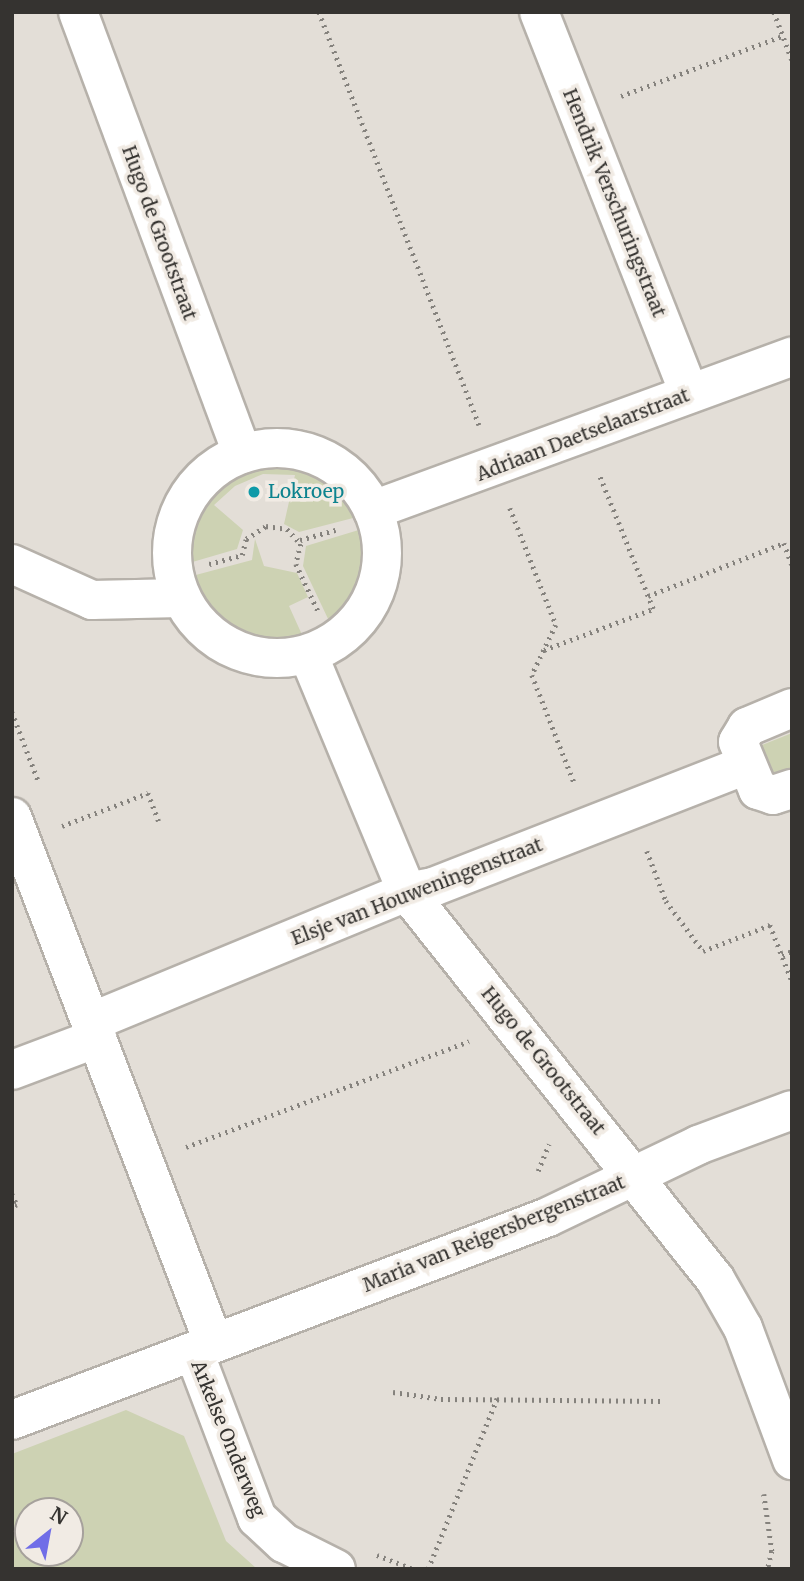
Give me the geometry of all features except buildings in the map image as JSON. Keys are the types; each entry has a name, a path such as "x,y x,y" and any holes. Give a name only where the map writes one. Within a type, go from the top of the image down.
{"street":[{"name":"Hugo de Grootstraat","path":"78,12 242,453"},
{"name":"Hendrik Verschuringstraat","path":"539,12 689,393"},
{"name":"Adriaan Daetselaarstraat","path":"373,510 494,470 689,393 792,357"},
{"path":"272,448 304,451 333,463 357,484 373,510 382,545 379,580 364,613 321,648 278,659 248,655 198,623 178,586 173,529 187,496 210,470 242,453 272,448"},
{"path":"12,564 92,600 178,586"},
{"name":"Hugo de Grootstraat","path":"321,648 407,892 688,1241 743,1328 792,1460"},
{"path":"792,708 743,731 738,742 746,765 764,794 792,789"},
{"name":"Elsje van Houweningenstraat","path":"12,1070 94,1030 407,892 633,810 746,765"},
{"path":"17,830 145,1161 204,1348"},
{"name":"Maria van Reigersbergenstraat","path":"12,1420 548,1217 698,1145 792,1110"},
{"name":"Arkelse Onderweg","path":"204,1348 257,1518 284,1543 351,1559"}],"path":[{"path":"319,12 556,625 532,675 591,825"},
{"path":"774,12 792,60"},
{"path":"577,112 782,36"},
{"path":"544,651 653,609 583,435"},
{"path":"178,586 242,555 246,540 266,526 287,529 301,544 296,564 321,648"},
{"path":"648,596 784,543 792,565"},
{"path":"17,830 148,793 159,821"},
{"path":"633,810 666,901 703,951 770,925 792,981"},
{"path":"782,955 792,951"},
{"path":"145,1161 476,1038 468,1028"},
{"path":"529,1176 545,1160 549,1134"},
{"path":"12,1194 17,1205 12,1207"},
{"path":"393,1392 498,1398 661,1401"},
{"path":"428,1569 498,1398"},
{"path":"761,1481 772,1551 768,1569"},
{"path":"351,1559 413,1569"}],"green space":[{"path":"270,464 319,474 339,488 357,517 299,532 284,524 295,475 263,474 235,486 214,505 243,530 237,549 189,563 191,530 202,504 220,484"},
{"path":"362,529 364,574 355,595 330,623 303,566 306,546"},
{"path":"255,539 264,566 297,573 308,597 289,606 303,637 271,641 246,635 224,624 194,584 192,576 252,560"},
{"path":"792,733 792,771 770,779 757,747"},
{"path":"126,1410 184,1436 226,1541 257,1569 12,1569 12,1454"}],"place":[{"name":"Lokroep","path":"254,492"}]}
